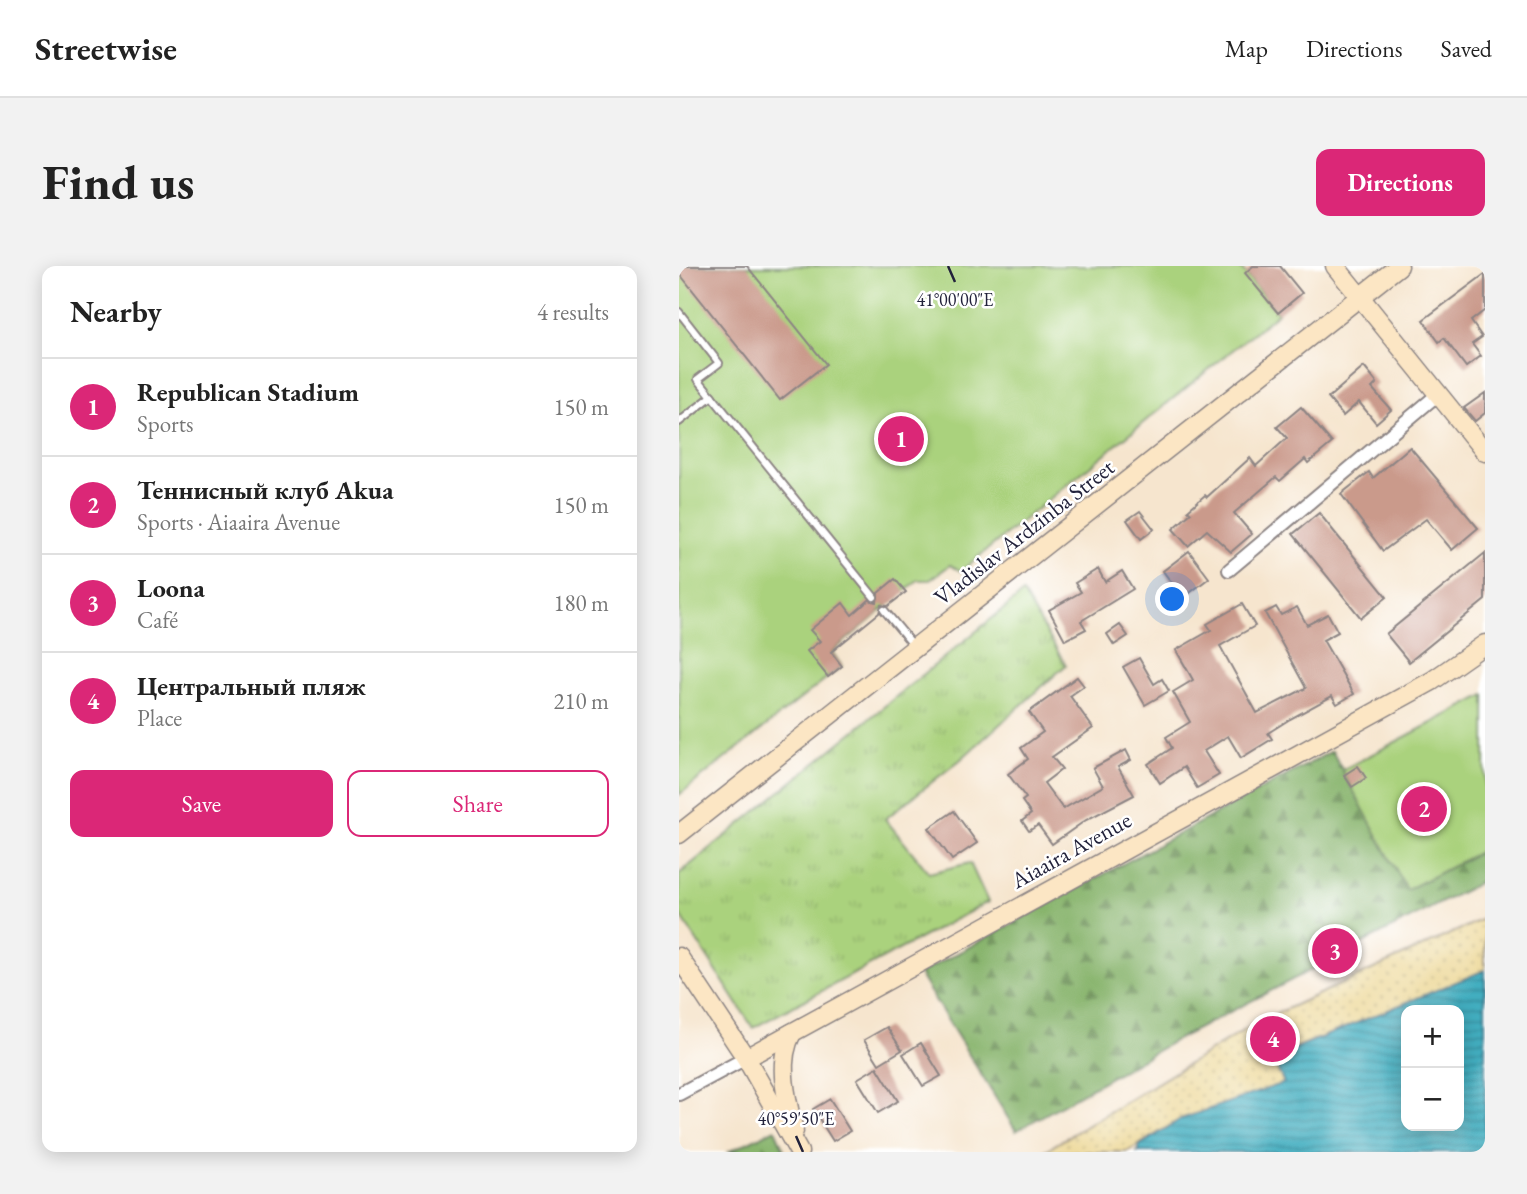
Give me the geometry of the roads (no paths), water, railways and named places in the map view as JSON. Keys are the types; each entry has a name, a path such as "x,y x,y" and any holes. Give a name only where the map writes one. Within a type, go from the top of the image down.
{"main road":[{"path":"1335,266 1485,452"},
{"name":"Vladislav Ardzinba Street","path":"679,834 1399,266"},
{"name":"Aiaaira Avenue","path":"746,1058 1432,681 1485,644"},
{"path":"679,957 746,1058 798,1149"},
{"path":"792,1033 786,1043 784,1067 798,1149"}],"street":[{"path":"1229,570 1437,395"},
{"name":"Aiaaira Avenue","path":"679,1094 746,1058"}],"lane":[{"path":"679,312 719,363 698,379 874,597"},
{"path":"679,422 712,396"},
{"path":"884,610 916,649"}],"water":[{"path":"1485,970 1485,1152 1137,1152 1139,1146 1181,1119 1284,1083 1272,1058"}],"place":[{"name":"Republican Stadium","path":"901,439"},
{"name":"Теннисный клуб Akua","path":"1424,809"},
{"name":"Loona","path":"1335,951"},
{"name":"Центральный пляж","path":"1273,1039"}]}
